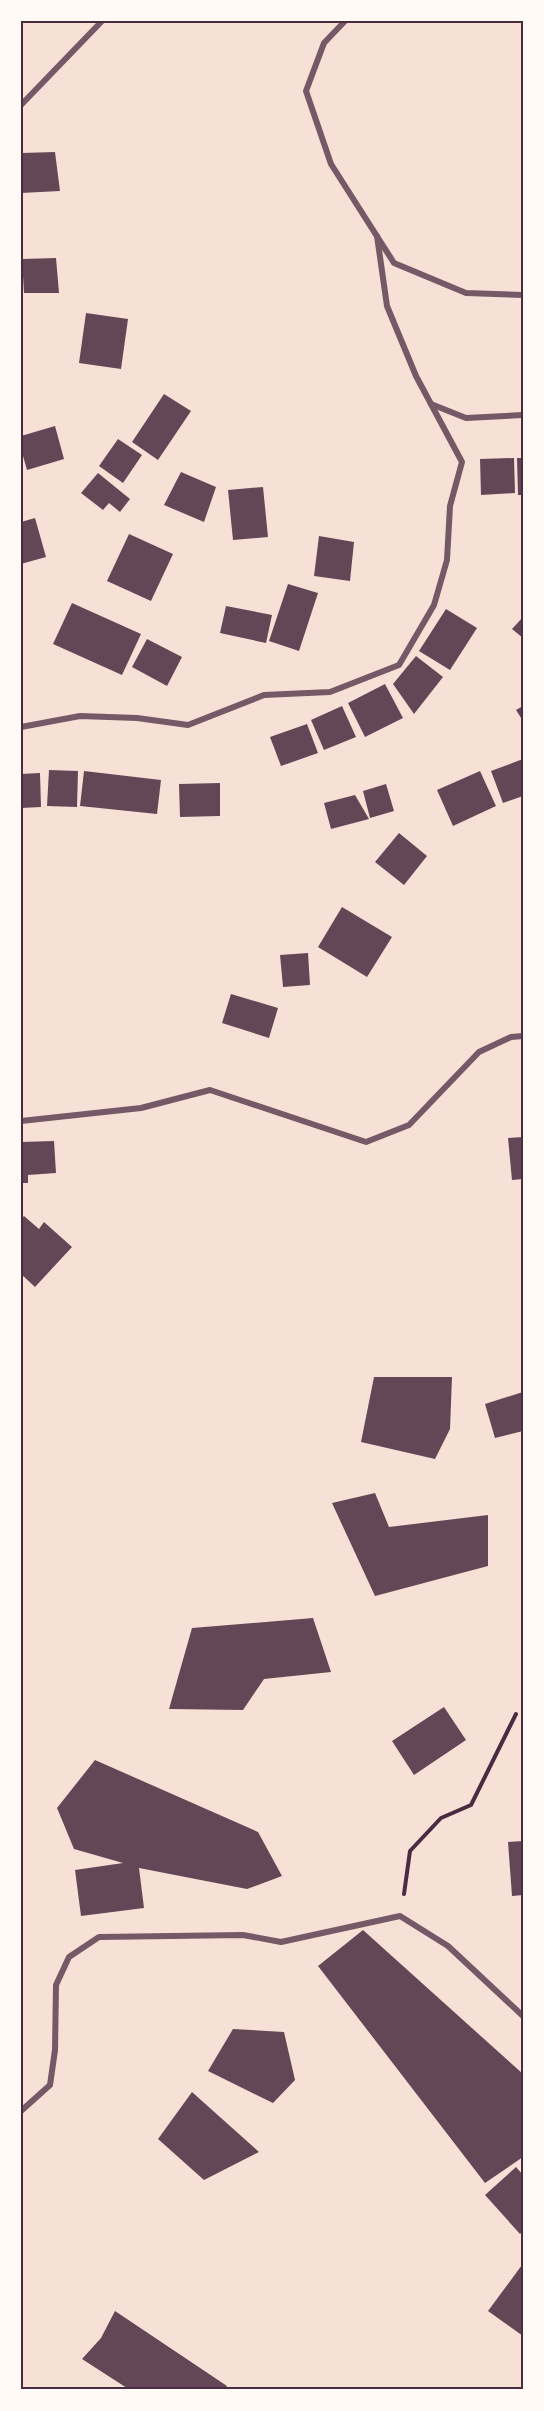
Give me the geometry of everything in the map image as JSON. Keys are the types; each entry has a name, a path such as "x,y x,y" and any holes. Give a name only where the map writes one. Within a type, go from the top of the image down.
{"street":[{"path":"21,105 102,21"},
{"path":"345,21 324,43 306,91 331,164 377,236 394,262 466,293 523,295"},
{"path":"21,727 80,716 137,718 188,725 264,695 330,692 399,664 434,605 447,560 450,506 462,462 416,376 387,306 377,236"},
{"path":"431,404 466,418 523,416"},
{"path":"21,1121 141,1108 210,1090 366,1142 409,1125 479,1052 511,1036 523,1036"},
{"path":"21,2111 50,2085 55,2050 56,1985 69,1957 99,1937 243,1935 281,1942 400,1916 448,1946 523,2016"}],"path":[{"path":"400,1916 409,1873 410,1851 441,1818 471,1805 516,1714"}],"building":[{"path":"55,152 60,191 21,193 21,153"},
{"path":"56,258 59,293 24,293 22,259"},
{"path":"86,313 128,319 121,369 79,363"},
{"path":"164,394 191,411 158,460 132,442"},
{"path":"55,426 64,459 27,470 21,449 21,436"},
{"path":"118,439 142,455 123,483 99,466"},
{"path":"514,458 515,493 481,495 480,459"},
{"path":"517,458 523,458 523,495 518,495"},
{"path":"181,472 216,487 204,522 164,505"},
{"path":"98,473 130,499 120,512 109,503 103,510 81,493"},
{"path":"263,487 268,537 233,540 228,490"},
{"path":"35,518 46,557 21,564 21,522"},
{"path":"129,534 173,554 151,601 107,581"},
{"path":"319,536 354,542 350,581 314,576"},
{"path":"288,584 318,593 299,651 269,641"},
{"path":"72,603 141,634 122,675 53,644"},
{"path":"226,606 272,615 266,643 220,633"},
{"path":"446,609 477,628 450,670 419,651"},
{"path":"523,617 523,638 512,629"},
{"path":"147,639 182,657 167,686 132,667"},
{"path":"416,656 443,677 414,714 393,684"},
{"path":"385,684 403,718 365,737 348,703"},
{"path":"342,706 356,737 324,750 311,720"},
{"path":"523,706 523,721 516,710"},
{"path":"307,724 318,753 281,766 270,737"},
{"path":"523,759 523,796 503,803 491,771"},
{"path":"49,770 78,771 77,807 47,806"},
{"path":"84,771 161,780 157,814 80,806"},
{"path":"480,771 496,806 453,826 437,790"},
{"path":"40,773 41,807 21,808 21,774"},
{"path":"220,783 220,816 180,817 179,784"},
{"path":"386,784 394,811 370,818 363,791"},
{"path":"355,795 369,819 331,829 324,803"},
{"path":"399,833 427,856 404,885 375,862"},
{"path":"342,907 392,937 367,977 318,947"},
{"path":"308,953 310,985 283,987 280,955"},
{"path":"231,994 278,1008 269,1038 222,1023"},
{"path":"523,1137 523,1179 512,1180 508,1138"},
{"path":"54,1141 56,1173 28,1175 28,1183 21,1183 21,1142"},
{"path":"24,1216 39,1229 44,1222 72,1247 35,1287 21,1274 21,1219"},
{"path":"374,1377 452,1377 450,1429 435,1459 361,1442"},
{"path":"523,1392 523,1431 495,1438 485,1404"},
{"path":"375,1493 389,1527 488,1515 488,1566 375,1596 332,1503"},
{"path":"313,1618 331,1672 264,1679 243,1710 169,1709 192,1628"},
{"path":"444,1707 466,1740 414,1775 392,1741"},
{"path":"95,1760 258,1832 282,1876 247,1889 139,1868 144,1908 81,1916 75,1870 123,1863 74,1849 57,1808"},
{"path":"523,1841 523,1895 512,1896 508,1842"},
{"path":"363,1930 523,2074 523,2157 485,2183 318,1966"},
{"path":"233,2029 284,2032 295,2080 273,2103 208,2071"},
{"path":"192,2092 259,2152 204,2180 158,2139"},
{"path":"516,2167 523,2175 523,2231 520,2234 485,2195"},
{"path":"523,2266 523,2336 488,2311"},
{"path":"115,2311 227,2386 224,2390 130,2390 82,2359 101,2338"}]}
